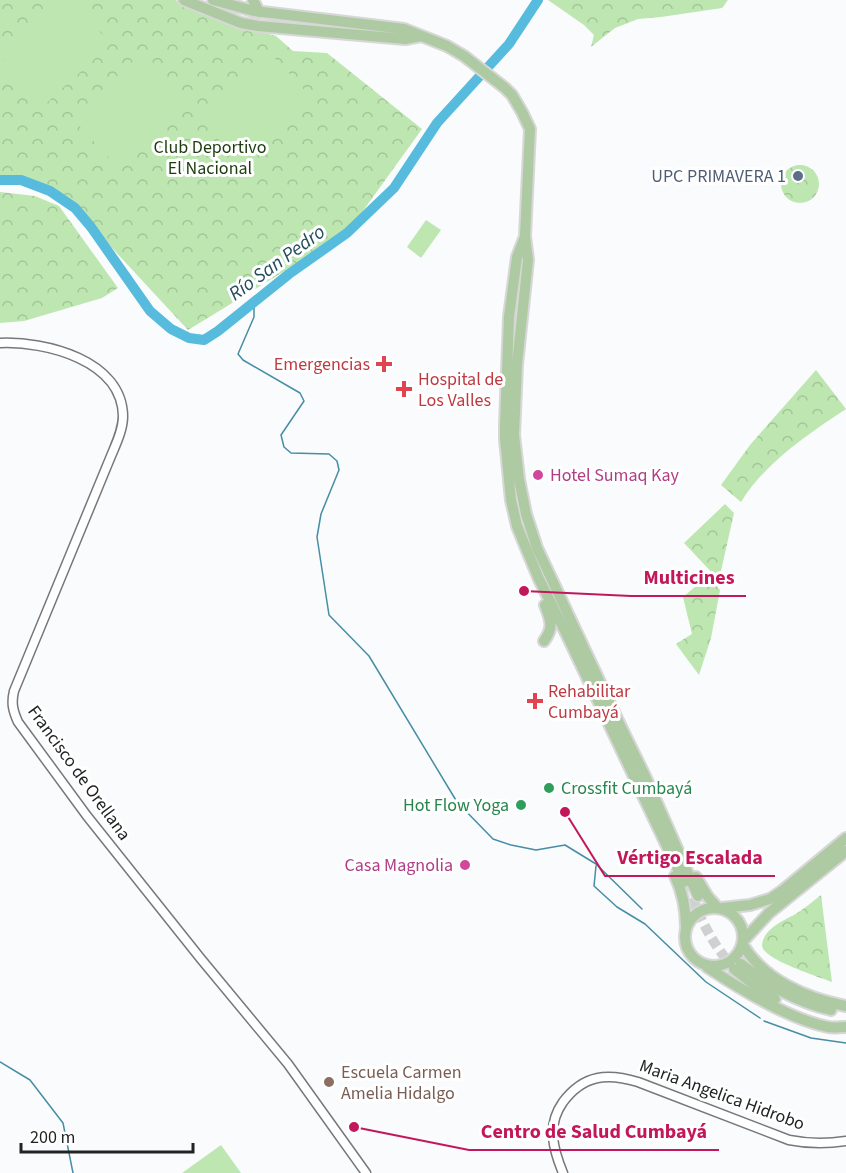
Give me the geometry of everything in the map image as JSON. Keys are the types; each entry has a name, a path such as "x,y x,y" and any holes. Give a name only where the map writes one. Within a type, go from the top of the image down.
{"main road":[{"path":"184,0 241,23 258,26 405,39 421,36"},
{"path":"213,0 260,12 404,28 447,46 464,56 505,88 522,112 530,129 525,236 528,260 517,364 514,435 526,514 537,548 645,776 695,897 539,579 514,517 504,435 509,317 517,257 525,236"},
{"path":"253,0 260,12"},
{"path":"539,579 541,595 551,627 544,641"},
{"path":"630,768 646,814 681,889 685,902 685,944 692,957 728,981 785,1012 830,1028 846,1027"},
{"path":"645,776 708,897 720,908 736,917 744,932 739,954 732,961 714,967 705,965"},
{"path":"686,929 694,915 702,910 750,905 770,899 846,838"},
{"path":"743,943 769,913 846,851"},
{"path":"743,943 749,956 778,980 807,995 846,1006"},
{"path":"846,1011 830,1010 787,995 737,966 761,990 781,1002 811,1015 832,1020 846,1020"}],"street":[{"name":"Francisco de Orellana","path":"0,343 34,345 82,359 93,365 114,387 122,408 123,419 111,456 14,691 12,708 18,722 87,816 288,1064 366,1173"},
{"name":"Maria Angelica Hidrobo","path":"564,1173 554,1148 552,1135 554,1120 568,1095 578,1086 603,1076 622,1077 638,1082 789,1140 811,1144 846,1141"}],"green space":[{"name":"Club Deportivo El Nacional","path":"0,0 175,0 244,28 276,36 293,51 327,53 422,129 347,233 188,330 75,208 50,191 21,180 0,180"},
{"path":"67,0 70,0 111,44 40,109 0,66 0,63"},
{"path":"548,0 728,0 722,8 638,19 615,28 591,47 594,35 584,25"},
{"path":"268,51 310,96 240,162 197,117"},
{"path":"143,52 185,97 114,163 72,118"},
{"path":"800,165 814,170 819,184 814,198 800,203 786,198 781,184 786,170"},
{"path":"0,192 35,196 59,206 118,288 102,298 24,321 0,323"},
{"path":"426,220 441,230 421,258 407,247"},
{"path":"816,370 846,409 788,450 762,475 741,502 721,485 750,445"},
{"path":"725,504 734,513 719,580 684,543"},
{"path":"708,576 720,590 711,638 699,675 676,644 692,634 683,597"},
{"path":"821,895 832,982 772,957 762,946 767,933"},
{"path":"221,1145 241,1173 182,1173"}],"waterway":[{"name":"Río San Pedro","path":"0,180 21,180 50,191 75,208 150,311 171,329 189,338 204,340 289,274 347,233 394,188 437,123 509,44 538,0"},
{"path":"254,301 254,317 238,354 243,360 300,393 304,401 281,435 284,447 291,453 329,454 337,461 339,470 321,514 317,537 329,615 369,656 457,802 493,839 536,850 565,845 596,864 642,909"},
{"path":"596,866 594,886 617,907 645,924 706,982 760,1018"},
{"path":"764,1021 811,1038 846,1043"},
{"path":"0,1062 30,1080 63,1123 73,1173"}],"tunnel":[{"path":"692,898 710,935 734,969"}],"place":[{"name":"UPC PRIMAVERA 1","path":"798,176"},
{"name":"Emergencias","path":"384,364"},
{"name":"Hospital de Los Valles","path":"404,389"},
{"name":"Hotel Sumaq Kay","path":"538,475"},
{"name":"Multicines","path":"524,591"},
{"name":"Rehabilitar Cumbayá","path":"535,701"},
{"name":"Crossfit Cumbayá","path":"549,788"},
{"name":"Hot Flow Yoga","path":"521,805"},
{"name":"Vértigo Escalada","path":"565,812"},
{"name":"Casa Magnolia","path":"465,865"},
{"name":"Escuela Carmen Amelia Hidalgo","path":"329,1082"},
{"name":"Centro de Salud Cumbayá","path":"354,1127"}]}
